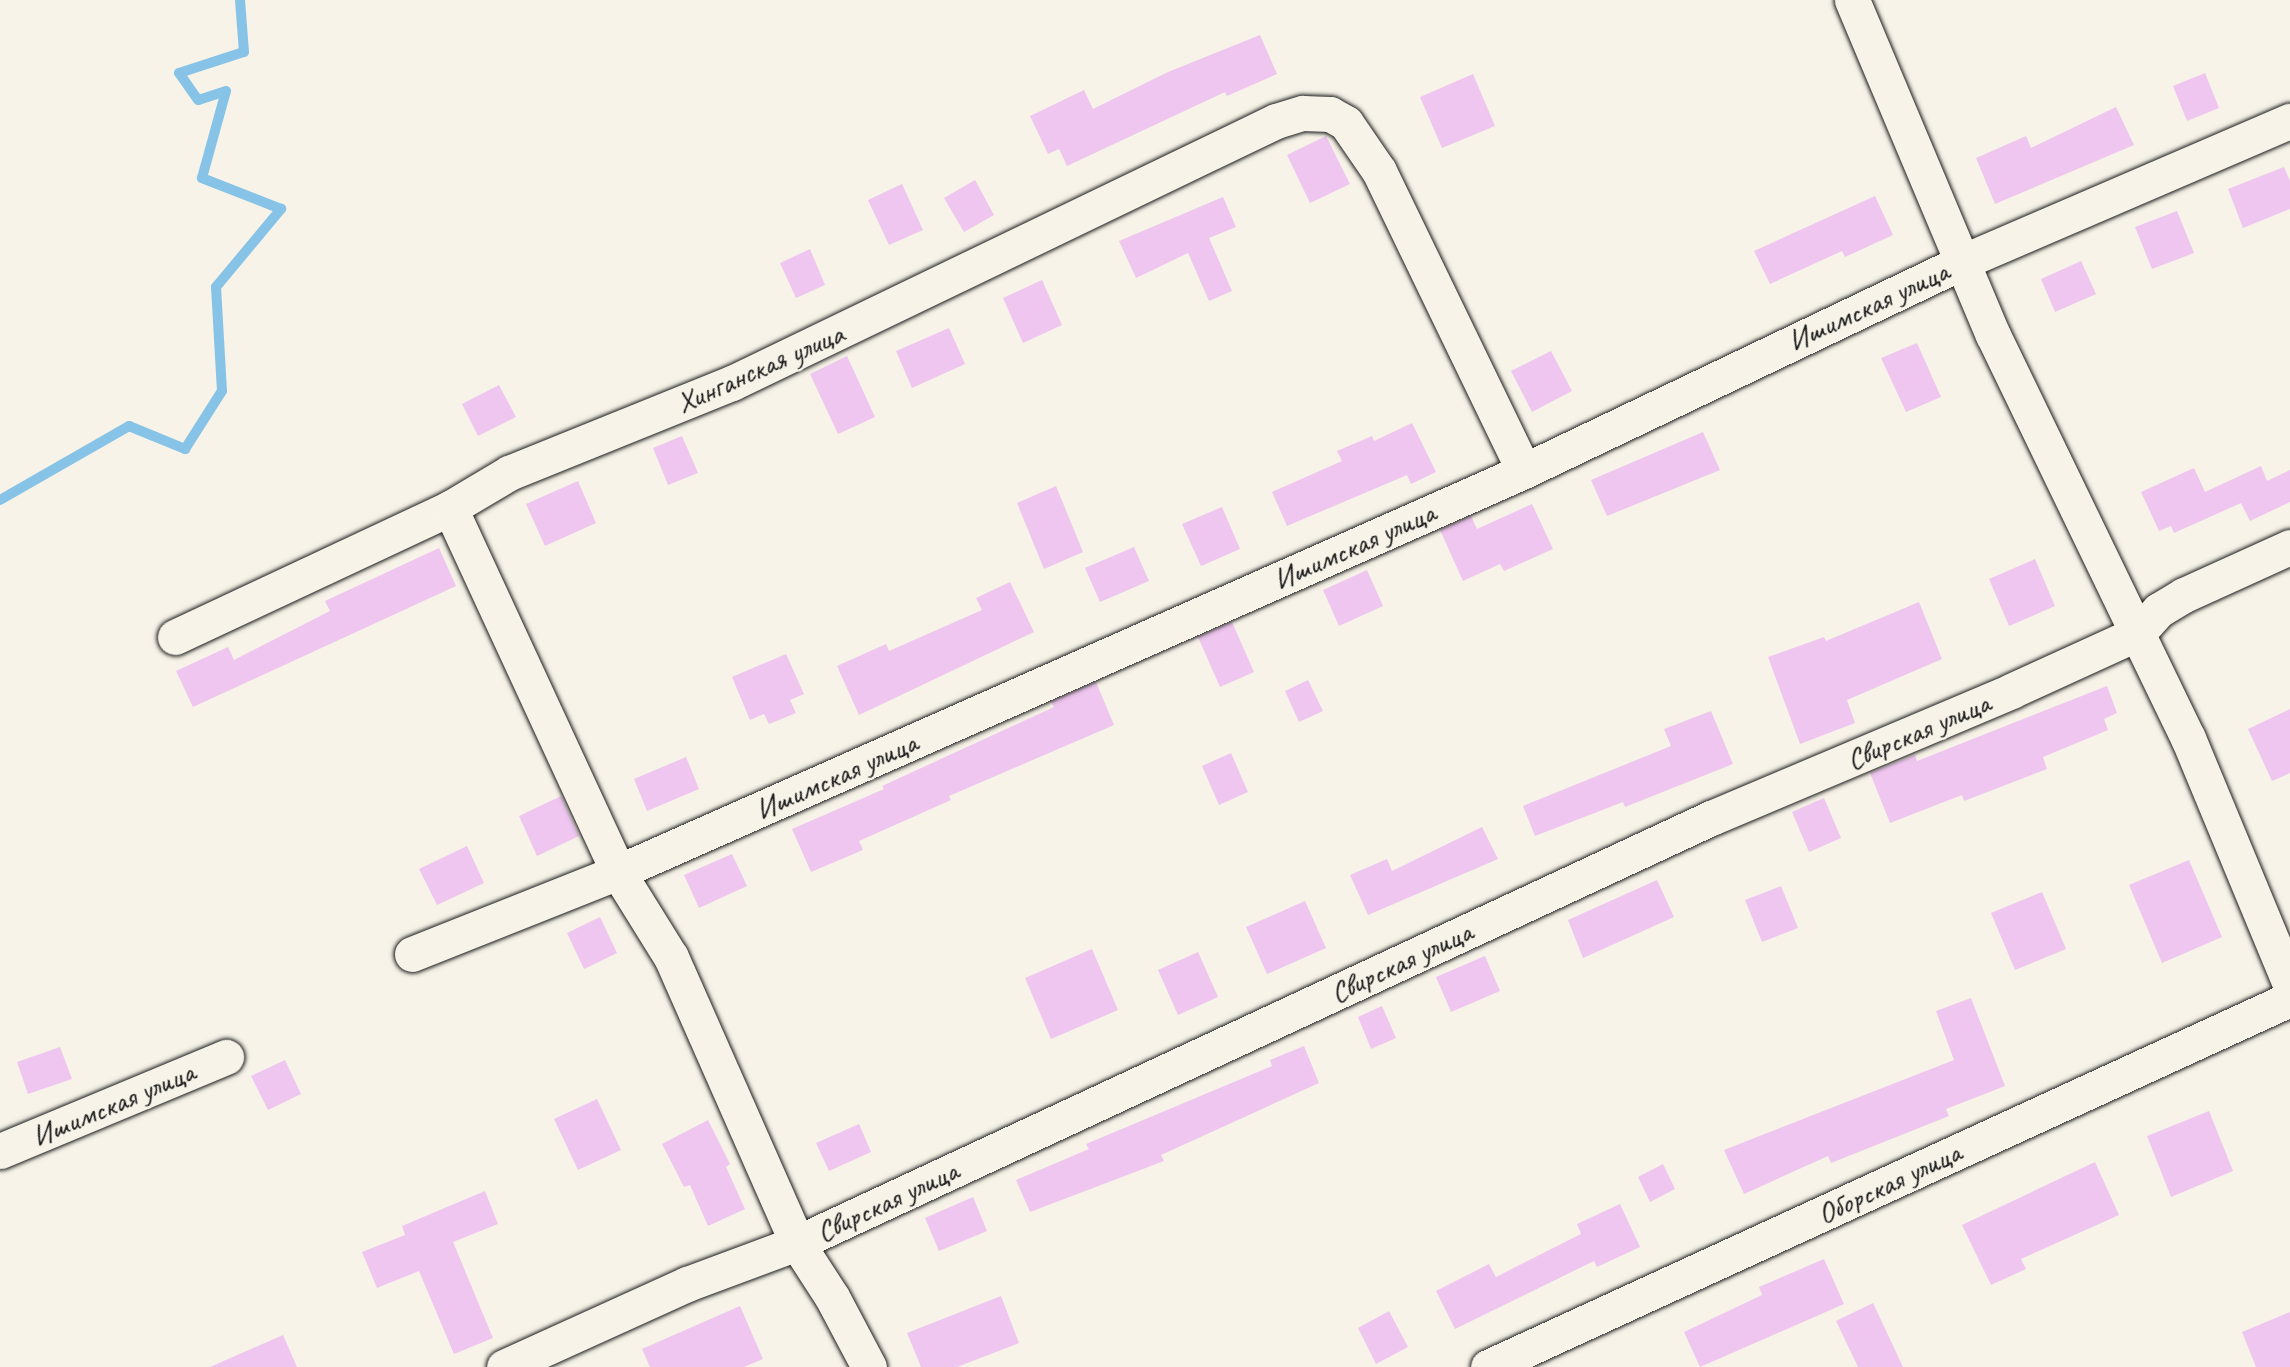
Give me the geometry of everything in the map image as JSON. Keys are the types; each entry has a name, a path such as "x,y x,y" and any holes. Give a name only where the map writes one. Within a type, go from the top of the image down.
{"street":[{"path":"1852,0 1993,335 2138,632 2227,825 2290,984"},
{"name":"Хинганская улица","path":"175,637 450,508 520,468 732,383 831,338 1276,121 1303,113 1330,114 1346,123 1391,194 1524,471"},
{"name":"Ишимская улица","path":"412,954 618,872 1524,471 1962,262 2290,121"},
{"path":"450,508 618,872 671,957 797,1243 832,1297 869,1367"},
{"name":"Свирская улица","path":"504,1367 687,1284 797,1243 1711,818 2011,691 2138,632 2159,610 2184,595 2290,547"},
{"name":"Оборская улица","path":"1488,1367 2290,999"},
{"name":"Ишимская улица","path":"0,1151 226,1057"}],"building":[{"path":"1260,35 1277,74 1227,96 1225,92 1067,166 1059,149 1048,154 1030,116 1084,90 1093,109 1168,72"},
{"path":"2205,73 2219,108 2187,121 2173,86"},
{"path":"1473,74 1495,126 1442,148 1420,97"},
{"path":"2116,107 2134,145 1995,204 1976,158 2026,136 2031,148"},
{"path":"1326,136 1350,184 1310,203 1287,155"},
{"path":"2284,167 2290,181 2290,209 2243,228 2228,189"},
{"path":"975,180 994,215 964,232 944,198"},
{"path":"902,184 923,230 889,245 868,200"},
{"path":"1875,196 1893,235 1845,257 1842,251 1770,284 1754,251"},
{"path":"1223,197 1236,227 1209,238 1232,291 1209,301 1188,253 1136,278 1119,241"},
{"path":"2177,211 2194,253 2152,269 2135,227"},
{"path":"810,249 825,285 796,298 780,263"},
{"path":"2081,261 2096,294 2055,312 2041,279"},
{"path":"1042,280 1062,325 1023,343 1003,298"},
{"path":"949,328 965,364 912,388 896,351"},
{"path":"1917,343 1941,397 1906,412 1881,358"},
{"path":"1551,351 1572,391 1532,412 1511,371"},
{"path":"847,356 875,417 838,434 810,374"},
{"path":"499,385 516,417 478,436 462,404"},
{"path":"1412,423 1436,472 1411,484 1407,475 1287,526 1272,492 1342,461 1337,451 1372,436 1374,441"},
{"path":"1703,432 1720,470 1607,516 1591,480"},
{"path":"682,436 698,473 668,485 653,448"},
{"path":"2261,466 2267,481 2290,470 2290,502 2250,521 2241,503 2174,533 2171,526 2159,531 2141,492 2194,468 2205,492"},
{"path":"578,481 596,523 545,546 526,504"},
{"path":"1056,486 1083,552 1044,569 1017,503"},
{"path":"1532,504 1553,549 1504,571 1500,564 1463,581 1440,530 1471,516 1477,529"},
{"path":"1222,507 1240,549 1201,566 1182,524"},
{"path":"1134,547 1149,581 1100,602 1085,568"},
{"path":"439,548 456,586 193,707 176,671 228,647 234,660 330,611 325,601"},
{"path":"2035,559 2055,606 2009,626 1989,579"},
{"path":"1367,570 1383,606 1339,626 1323,590"},
{"path":"1010,582 1034,632 859,715 837,666 886,644 889,651 982,610 976,598"},
{"path":"1919,602 1942,659 1847,700 1855,723 1800,744 1768,657 1824,637 1826,641"},
{"path":"1232,622 1254,672 1220,687 1198,637"},
{"path":"786,654 804,694 790,700 796,713 769,724 764,714 750,720 732,677"},
{"path":"1308,680 1323,711 1299,722 1285,691"},
{"path":"1096,682 1114,725 949,796 951,800 859,841 863,850 811,872 792,829 884,789 882,786 1054,707 1051,702"},
{"path":"2107,686 2117,713 2104,719 2108,730 2043,757 2047,769 1964,801 1962,795 1890,823 1870,773 1915,755 1917,761"},
{"path":"2290,709 2290,773 2272,781 2248,729"},
{"path":"1711,711 1733,764 1625,807 1623,802 1535,836 1523,806 1671,746 1664,729"},
{"path":"1231,753 1248,792 1219,805 1202,766"},
{"path":"686,757 699,789 647,811 634,779"},
{"path":"561,796 579,836 537,856 519,816"},
{"path":"1824,798 1841,838 1809,852 1792,812"},
{"path":"1482,827 1498,859 1368,915 1350,875 1387,859 1392,871"},
{"path":"467,846 484,883 437,905 419,869"},
{"path":"732,854 747,886 699,908 684,875"},
{"path":"2189,860 2222,937 2162,963 2129,885"},
{"path":"1657,880 1674,917 1583,958 1568,920"},
{"path":"1781,886 1798,928 1762,942 1745,900"},
{"path":"2042,892 2066,949 2015,970 1991,913"},
{"path":"1305,901 1326,948 1267,974 1246,927"},
{"path":"600,917 617,953 584,969 567,933"},
{"path":"1092,949 1118,1010 1051,1039 1025,978"},
{"path":"1198,952 1218,997 1178,1015 1158,970"},
{"path":"1485,956 1500,991 1451,1012 1436,977"},
{"path":"1971,998 2005,1086 1946,1109 1949,1116 1831,1163 1828,1156 1744,1194 1724,1150 1954,1060 1936,1011"},
{"path":"1382,1006 1396,1038 1371,1049 1358,1017"},
{"path":"1304,1046 1319,1083 1161,1155 1164,1161 1030,1212 1016,1180 1089,1149 1086,1144 1272,1066 1270,1060"},
{"path":"60,1047 72,1079 28,1094 17,1062"},
{"path":"285,1060 301,1094 268,1110 251,1076"},
{"path":"597,1099 621,1150 578,1170 554,1119"},
{"path":"2209,1111 2233,1171 2171,1197 2147,1136"},
{"path":"708,1120 730,1164 726,1167 745,1209 708,1226 690,1185 684,1187 662,1144"},
{"path":"859,1124 871,1152 829,1171 816,1143"},
{"path":"2095,1162 2119,1215 2021,1259 2026,1269 1991,1285 1962,1225"},
{"path":"1663,1164 1675,1189 1650,1202 1638,1177"},
{"path":"485,1191 498,1224 453,1242 493,1338 454,1354 419,1271 377,1288 362,1252 405,1235 402,1226"},
{"path":"973,1197 987,1231 939,1251 925,1218"},
{"path":"1620,1204 1640,1247 1597,1267 1594,1261 1455,1329 1436,1291 1489,1264 1496,1277 1581,1234 1577,1224"},
{"path":"1824,1259 1844,1304 1700,1367 1684,1332 1762,1295 1759,1287"},
{"path":"1001,1296 1019,1343 957,1367 921,1367 907,1333"},
{"path":"1873,1303 1903,1367 1858,1367 1836,1321"},
{"path":"740,1306 763,1359 744,1367 650,1367 642,1349"},
{"path":"1389,1311 1408,1347 1376,1364 1358,1328"},
{"path":"2290,1312 2290,1367 2256,1367 2242,1332"},
{"path":"283,1335 297,1367 210,1367"}],"waterway":[{"path":"0,500 129,426 185,449 222,391 216,287 281,209 202,178 226,91 198,100 179,73 244,52 240,0"}]}
